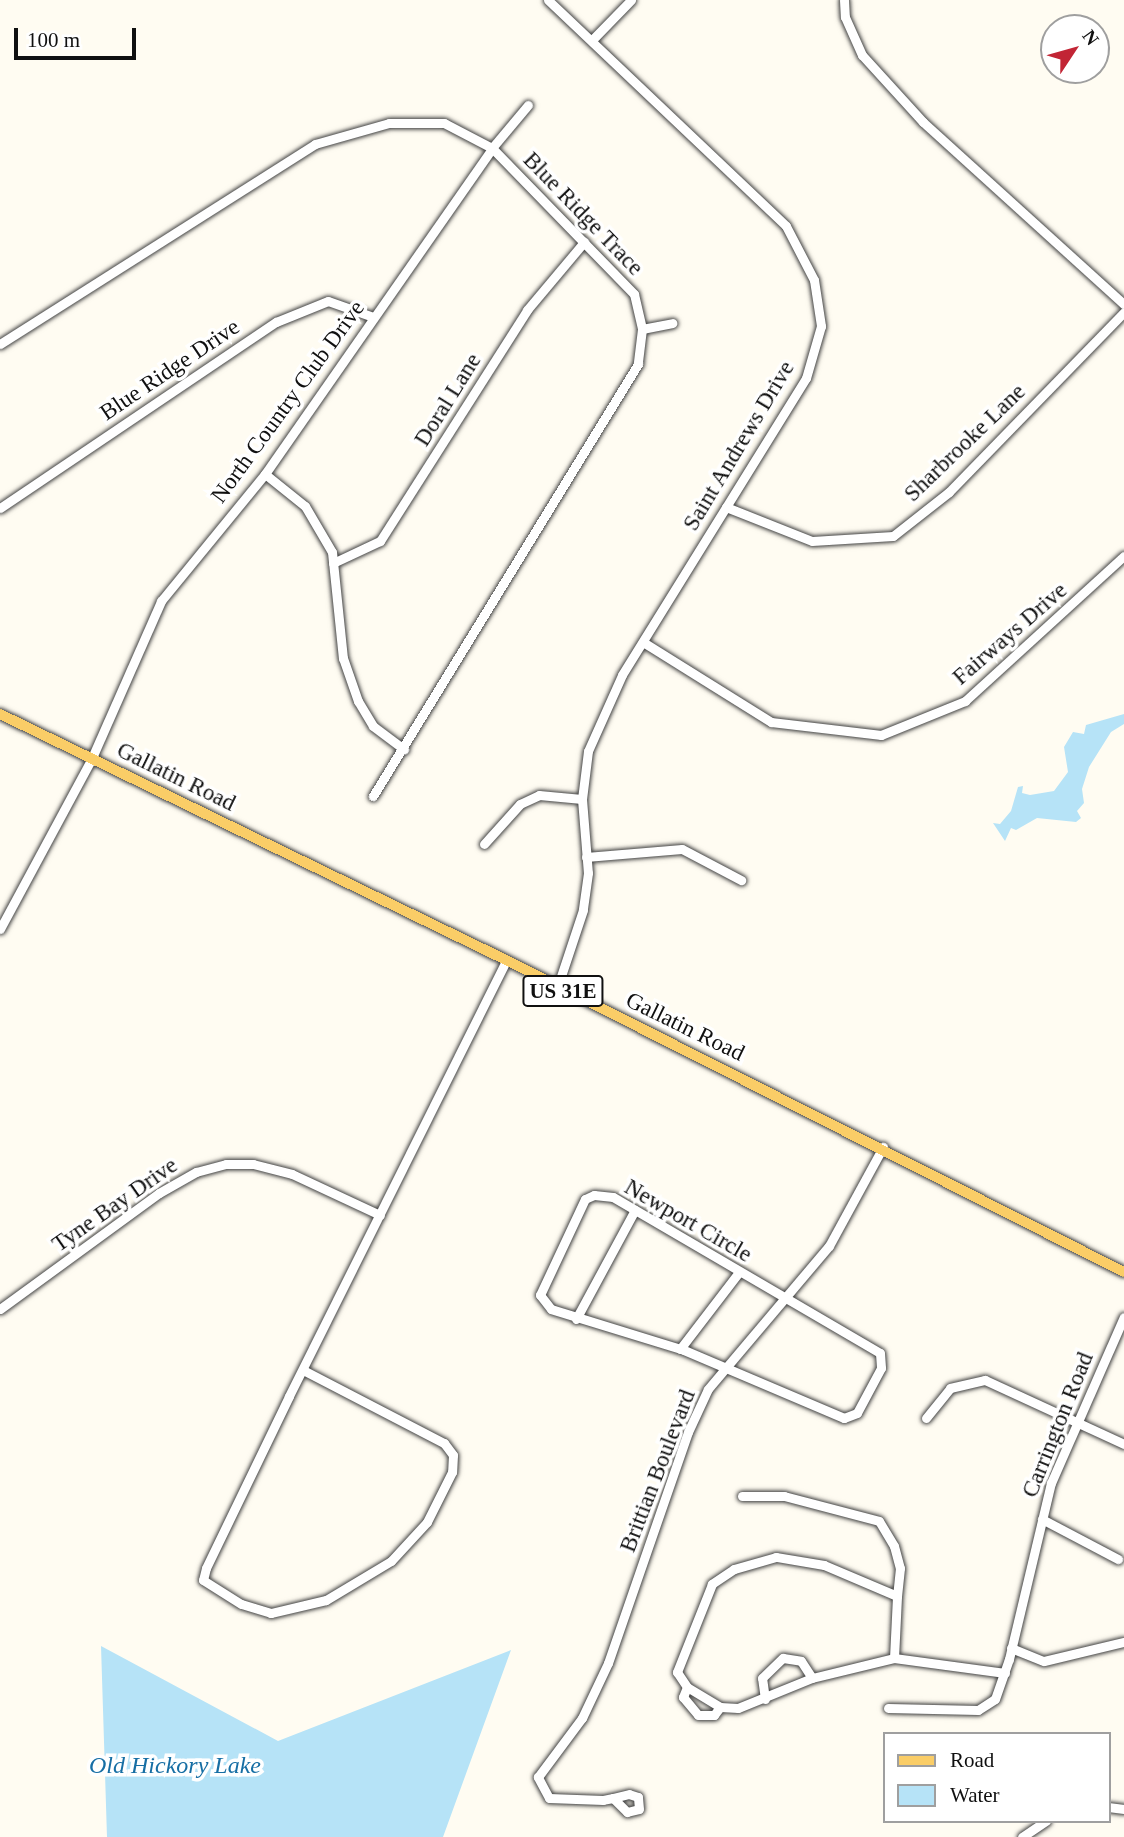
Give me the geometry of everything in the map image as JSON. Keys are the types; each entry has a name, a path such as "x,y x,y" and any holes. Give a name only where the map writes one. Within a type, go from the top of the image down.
{"main road":[{"name":"Gallatin Road","path":"0,714 883,1147 1124,1272"}],"street":[{"name":"Saint Andrews Drive","path":"548,0 786,226 814,280 821,326 806,378 621,675 588,751 582,799 586,857 583,910 557,988"},
{"path":"592,40 631,0"},
{"path":"844,0 845,17 862,54 923,122 1124,304"},
{"name":"North Country Club Drive","path":"0,929 91,760 161,601 265,474 492,148 528,106"},
{"name":"Blue Ridge Trace","path":"0,344 332,136 389,123 444,123 492,148 634,294 642,329 638,364 373,796"},
{"name":"Doral Lane","path":"334,563 380,541 527,310 584,242"},
{"name":"Blue Ridge Drive","path":"0,508 276,322 328,301 373,317"},
{"name":"Sharbrooke Lane","path":"726,507 812,541 893,536 948,492 1124,312"},
{"path":"642,329 673,323"},
{"path":"265,474 305,506 332,552 344,658 358,701 373,726 404,749"},
{"name":"Fairways Drive","path":"643,642 771,722 881,735 965,701 1124,556"},
{"path":"484,844 520,804 539,795 582,799"},
{"path":"586,857 682,849 741,880"},
{"path":"303,1370 444,1443 453,1455 446,1489 427,1522 391,1561 326,1600 271,1613 241,1604 203,1580 303,1370 506,960"},
{"name":"Brittian Boulevard","path":"613,1798 558,1801 546,1795 538,1777 582,1718 598,1685 688,1432 708,1389 829,1246 883,1147"},
{"name":"Tyne Bay Drive","path":"0,1309 159,1193 196,1172 226,1164 253,1164 292,1174 380,1215"},
{"name":"Newport Circle","path":"594,1195 613,1197 739,1272 880,1353 881,1368 857,1413 845,1418 725,1371 680,1349 576,1319 551,1309 540,1295 585,1199 594,1195"},
{"path":"576,1319 635,1210"},
{"path":"680,1349 739,1272"},
{"name":"Carrington Road","path":"888,1708 978,1710 995,1699 1005,1673 1051,1483 1124,1317"},
{"path":"926,1418 950,1388 985,1380 1124,1444"},
{"path":"742,1496 784,1496 879,1521 894,1546 900,1568 894,1658"},
{"path":"1042,1519 1118,1559"},
{"path":"897,1596 801,1559 776,1557 734,1569 712,1584 692,1627 677,1672 687,1686 720,1707 738,1708 812,1678 894,1658 1005,1673"},
{"path":"1011,1648 1044,1661 1124,1642"},
{"path":"765,1699 762,1678 783,1658 801,1661 812,1678"},
{"path":"687,1686 683,1697 698,1715 714,1715 720,1707"},
{"path":"1021,1837 1043,1823"}],"water":[{"path":"1124,714 1124,724 1111,732 1089,767 1082,789 1084,803 1077,811 1081,818 1076,822 1037,818 1016,830 1011,828 1005,841 993,823 1000,824 1011,811 1018,787 1023,786 1022,793 1030,795 1054,791 1068,772 1064,747 1073,732 1084,734 1086,725"},
{"name":"Old Hickory Lake","path":"101,1646 278,1741 511,1650 443,1837 107,1837"}]}
